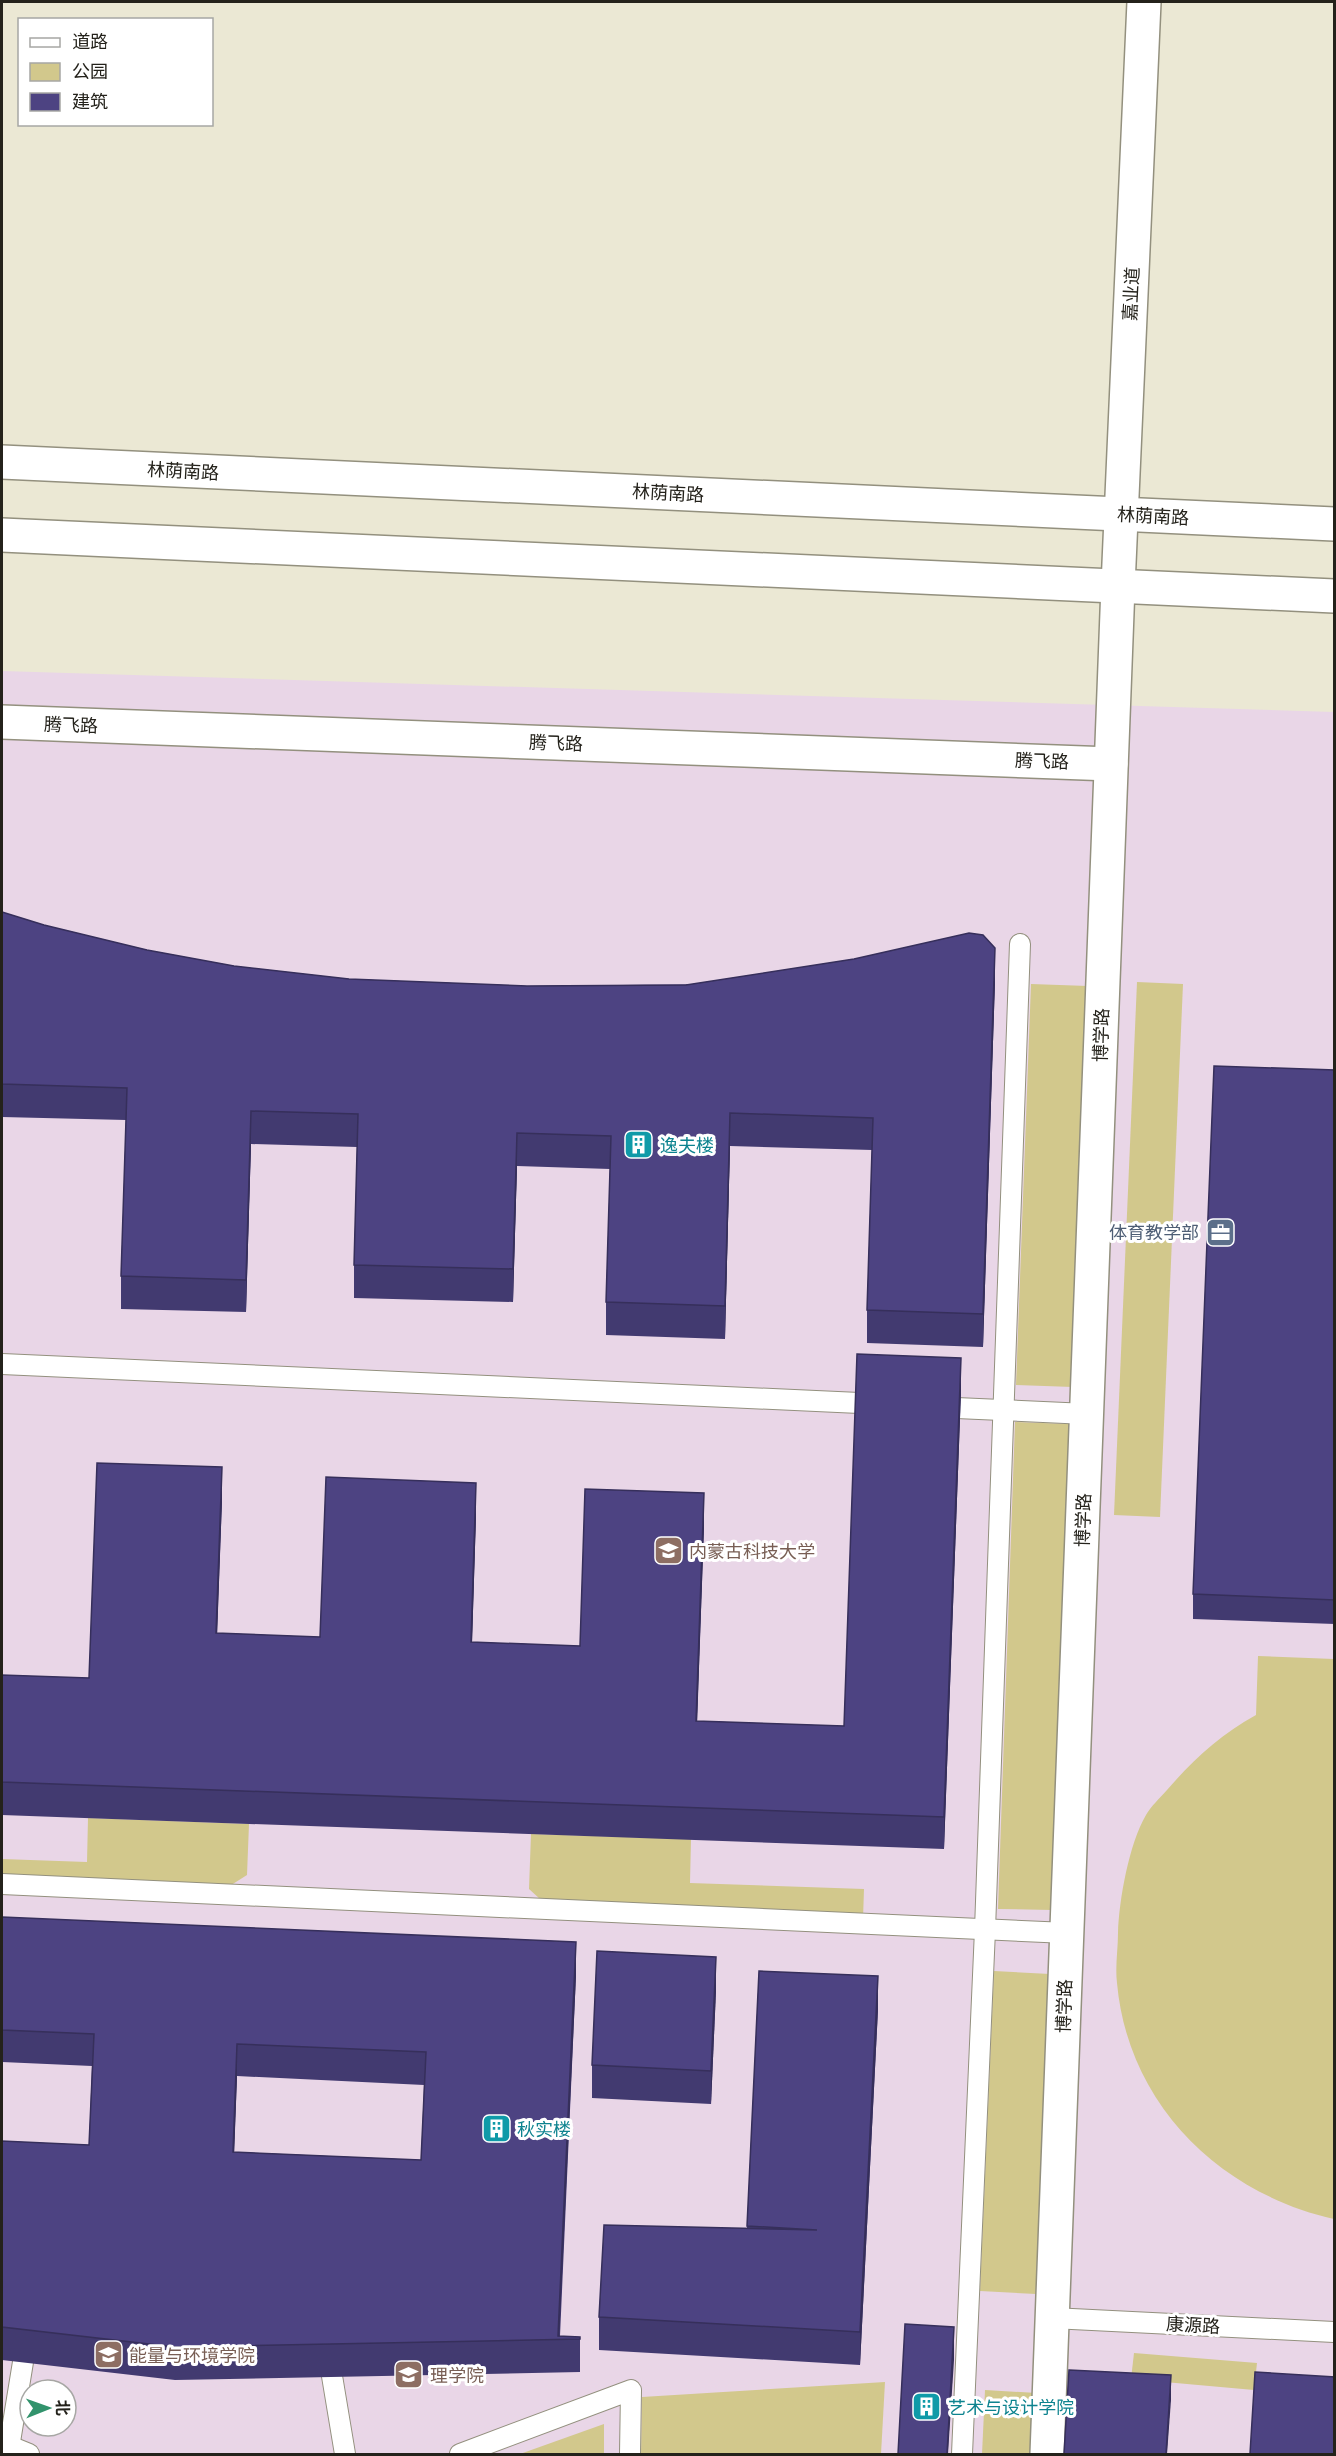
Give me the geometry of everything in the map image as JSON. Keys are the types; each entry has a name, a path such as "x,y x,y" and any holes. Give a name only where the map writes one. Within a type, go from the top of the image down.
{"street":[{"name":"嘉业道","path":"1118,586 1144,2"},
{"name":"林荫南路","path":"2,462 1335,524"},
{"path":"2,536 1335,596"},
{"name":"博学路","path":"1047,2454 1118,586"},
{"name":"腾飞路","path":"2,722 1111,764"}],"lane":[{"path":"962,2454 985,1930 1020,944"},
{"path":"2,1364 896,1405"},
{"path":"920,1406 1087,1414"},
{"path":"2,1884 1067,1933"},
{"name":"康源路","path":"1052,2318 1335,2332"},
{"path":"23,2362 6,2447 29,2454"},
{"path":"333,2376 345,2454"},
{"path":"460,2454 632,2390 630,2454"}],"shaded area":[{"name":"内蒙古科技大学","path":"2,671 1334,712 1334,2454 2,2454"}],"green space":[{"path":"1137,982 1183,984 1160,1517 1114,1515"},
{"path":"1031,984 1088,986 1073,1387 1016,1385"},
{"path":"1015,1422 1069,1424 1052,1910 998,1909"},
{"path":"1258,1656 1334,1659 1334,2219 1292,2206 1253,2188 1218,2165 1187,2137 1160,2104 1139,2067 1125,2027 1117,1983 1120,1905 1130,1856 1140,1827 1153,1805 1197,1758 1256,1715"},
{"path":"88,1818 249,1824 247,1875 228,1887 2,1875 2,1859 87,1862"},
{"path":"531,1834 691,1839 690,1883 864,1889 863,1919 551,1909 529,1889"},
{"path":"994,1971 1050,1974 1036,2294 980,2291"},
{"path":"1134,2353 1257,2363 1254,2390 1131,2379"},
{"path":"885,2382 881,2454 641,2454 642,2397"},
{"path":"985,2390 1037,2393 1034,2454 982,2454"},
{"path":"604,2424 604,2454 520,2454"}],"building":[{"name":"逸夫楼","path":"2,912 44,925 147,950 234,966 349,979 527,986 686,985 854,959 969,933 983,935 995,948 983,1314 867,1310 873,1118 730,1113 725,1306 606,1302 611,1136 517,1133 513,1269 354,1265 358,1114 251,1111 246,1280 121,1276 127,1088 2,1084"},
{"path":"1214,1066 1335,1070 1335,1600 1193,1594"},
{"path":"857,1354 961,1358 944,1817 2,1782 2,1675 89,1678 97,1463 222,1467 216,1633 320,1637 326,1477 476,1483 471,1642 580,1646 585,1489 704,1493 696,1721 844,1726"},
{"name":"秋实楼","path":"2,1917 576,1942 558,2336 580,2337 580,2339 175,2347 2,2327 2,2141 89,2145 94,2034 2,2030","holes":["237,2044 426,2052 421,2160 233,2152"]},
{"path":"597,1951 716,1957 711,2071 592,2065"},
{"path":"759,1971 878,1976 860,2332 599,2317 604,2225 817,2230 747,2226"},
{"name":"艺术与设计学院","path":"905,2324 954,2327 947,2454 898,2454"},
{"path":"1069,2370 1171,2375 1166,2454 1064,2454"},
{"path":"1255,2372 1335,2377 1335,2454 1250,2454"}],"place":[{"name":"逸夫楼","path":"639,1145"},
{"name":"体育教学部","path":"1220,1232"},
{"name":"内蒙古科技大学","path":"668,1551"},
{"name":"秋实楼","path":"496,2129"},
{"name":"能量与环境学院","path":"108,2355"},
{"name":"理学院","path":"409,2375"},
{"name":"艺术与设计学院","path":"927,2407"}]}
